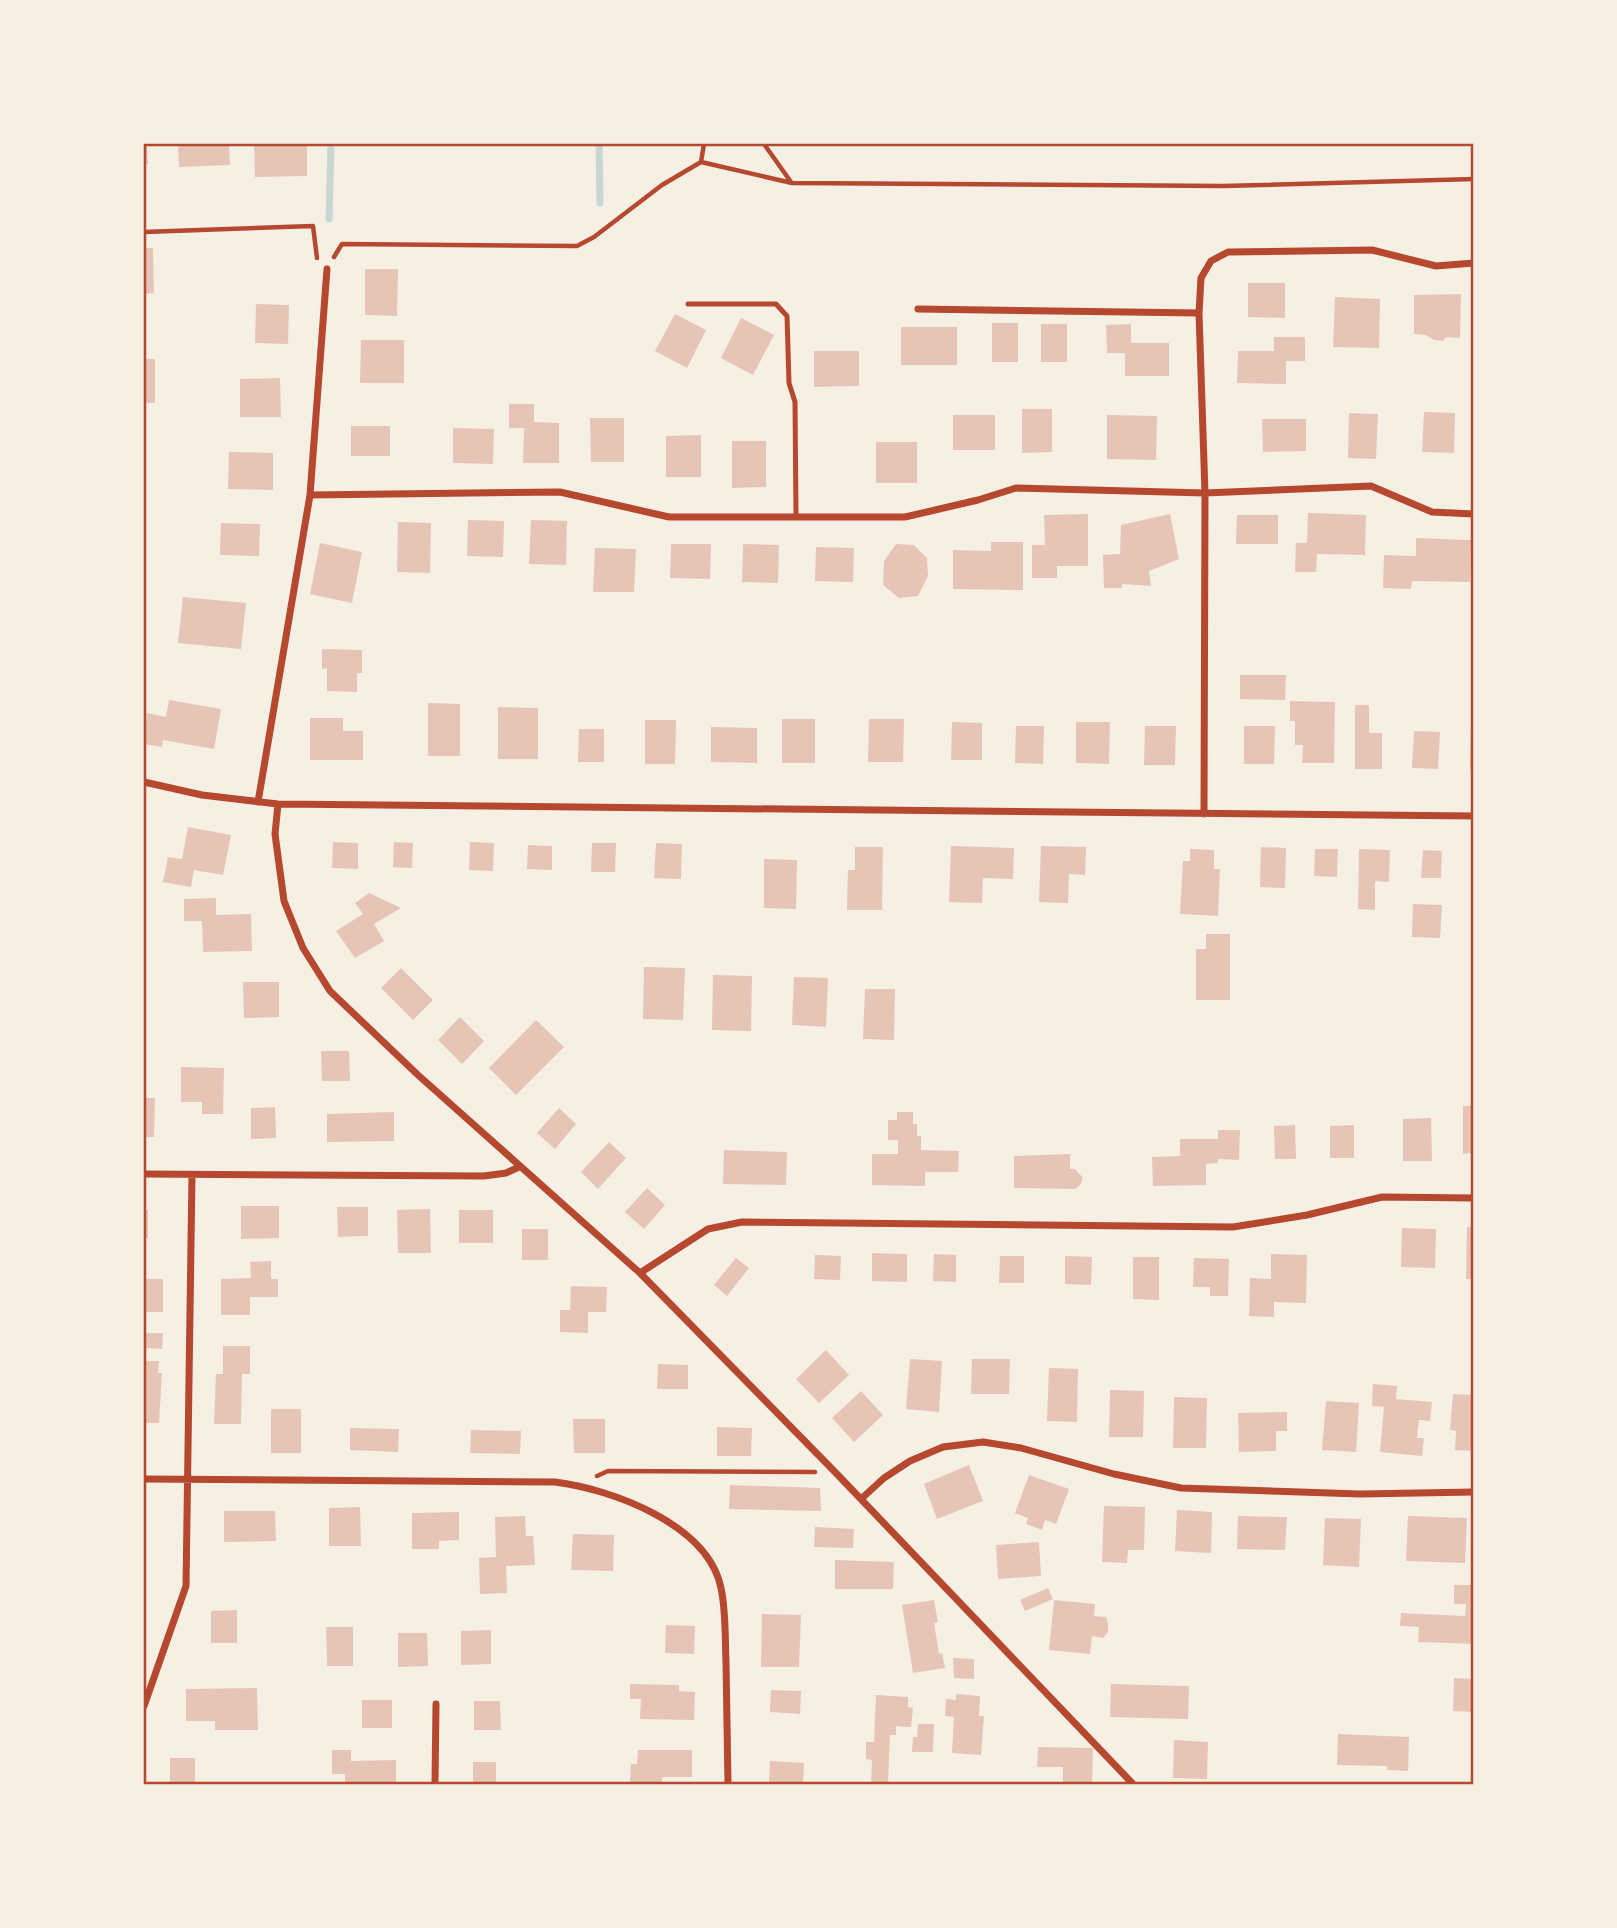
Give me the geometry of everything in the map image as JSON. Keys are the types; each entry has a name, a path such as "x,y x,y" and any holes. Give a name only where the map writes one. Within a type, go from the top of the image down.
{"street":[{"path":"1204,814 1205,493 1199,313 1201,278 1211,261 1228,252 1372,250 1436,266 1474,263"},
{"path":"258,802 310,495 327,269"},
{"path":"918,309 1199,313"},
{"path":"310,495 560,492 669,517 905,517 1016,488 1205,493 1371,486 1432,512 1474,514"},
{"path":"144,782 202,795 278,804 1474,816"},
{"path":"278,804 275,834 284,901 303,948 330,991 519,1167 640,1273 836,1473 1133,1784"},
{"path":"144,1174 484,1176 506,1173 519,1167"},
{"path":"144,1706 186,1586 192,1175"},
{"path":"640,1273 708,1229 742,1223 1233,1227 1382,1197 1474,1198"},
{"path":"861,1499 884,1478 910,1461 943,1447 983,1442 1021,1448 1114,1474 1181,1488 1360,1494 1474,1492"},
{"path":"144,1479 555,1482 582,1486 651,1512 676,1527 698,1548 712,1564 721,1586 725,1627 728,1784"},
{"path":"435,1784 436,1704"}],"lane":[{"path":"688,304 776,304 787,317 789,383 795,402 796,515"}],"path":[{"path":"701,162 704,144"},
{"path":"764,144 792,183"},
{"path":"144,232 313,226 317,262 327,269 342,244 577,246 594,237 662,185 701,162 792,183 1223,186 1474,179"},
{"path":"582,1486 593,1477 608,1471 836,1473"}],"building":[{"path":"144,144 147,144 148,164 144,165"},
{"path":"178,144 229,144 230,165 179,167"},
{"path":"254,144 307,144 307,176 255,177"},
{"path":"144,248 153,248 154,293 144,294"},
{"path":"365,269 398,269 397,316 365,315"},
{"path":"1248,283 1285,283 1285,318 1248,317"},
{"path":"1461,294 1460,338 1446,337 1443,341 1414,334 1414,295"},
{"path":"1335,297 1380,299 1379,348 1333,347"},
{"path":"256,304 289,305 288,344 255,343"},
{"path":"675,314 706,330 687,368 655,351"},
{"path":"741,318 774,335 753,375 721,358"},
{"path":"992,323 1018,323 1018,362 992,362"},
{"path":"1041,324 1067,324 1067,362 1041,362"},
{"path":"1131,324 1131,343 1169,343 1169,376 1125,376 1125,353 1107,353 1106,325"},
{"path":"901,327 957,327 957,365 901,365"},
{"path":"1274,337 1305,337 1305,361 1286,361 1286,384 1237,383 1238,351 1274,351"},
{"path":"361,340 404,340 404,383 360,383"},
{"path":"814,351 859,351 859,386 814,387"},
{"path":"144,359 155,359 155,403 144,403"},
{"path":"280,378 281,417 240,417 240,379"},
{"path":"509,404 534,404 534,422 559,423 559,463 523,463 524,428 509,428"},
{"path":"1022,409 1052,409 1052,452 1022,453"},
{"path":"1424,412 1455,413 1454,453 1422,452"},
{"path":"1349,413 1378,414 1376,459 1348,458"},
{"path":"953,415 995,415 995,450 953,450"},
{"path":"1107,415 1157,416 1156,460 1107,459"},
{"path":"590,418 624,418 624,462 591,462"},
{"path":"1262,419 1306,419 1306,451 1263,452"},
{"path":"351,426 390,426 390,456 351,456"},
{"path":"453,428 494,429 493,464 453,463"},
{"path":"701,435 701,477 666,477 666,436"},
{"path":"732,441 766,441 766,487 732,488"},
{"path":"876,442 917,442 917,483 876,483"},
{"path":"229,452 273,453 273,490 228,489"},
{"path":"1308,513 1366,515 1365,555 1317,554 1316,572 1295,572 1296,543 1307,543"},
{"path":"1088,514 1088,566 1057,566 1057,578 1032,578 1032,545 1045,545 1044,515"},
{"path":"1170,514 1179,559 1149,571 1151,586 1122,584 1122,588 1104,588 1103,555 1120,554 1121,525"},
{"path":"1237,515 1278,515 1278,544 1236,544"},
{"path":"468,520 504,521 503,557 467,556"},
{"path":"531,520 567,521 566,565 529,564"},
{"path":"398,522 431,523 430,573 397,572"},
{"path":"221,523 260,524 259,556 220,555"},
{"path":"1416,538 1471,540 1470,582 1412,581 1411,589 1383,588 1384,555 1416,556"},
{"path":"991,542 1023,542 1023,590 953,589 953,550 991,551"},
{"path":"320,543 362,552 352,603 310,594"},
{"path":"671,544 711,544 710,579 670,578"},
{"path":"743,544 779,545 778,583 742,582"},
{"path":"896,544 914,545 927,558 928,576 918,596 899,598 883,585 884,561"},
{"path":"816,547 854,548 853,582 815,581"},
{"path":"595,548 636,549 634,592 593,592"},
{"path":"183,597 246,603 241,649 178,643"},
{"path":"322,649 362,650 362,673 357,673 357,692 327,691 327,668 322,669"},
{"path":"1240,675 1286,675 1285,700 1240,699"},
{"path":"169,700 221,709 214,749 163,740 162,747 144,744 147,713 166,717"},
{"path":"1290,701 1335,702 1334,763 1302,763 1303,745 1295,745 1295,721 1290,721"},
{"path":"428,703 460,704 460,756 428,756"},
{"path":"1355,705 1369,705 1369,733 1382,733 1382,769 1355,769"},
{"path":"498,707 538,708 538,759 498,759"},
{"path":"310,718 343,718 343,731 363,731 363,760 310,760"},
{"path":"782,719 815,719 815,763 782,763"},
{"path":"869,719 904,719 903,762 868,762"},
{"path":"645,720 676,720 675,764 645,764"},
{"path":"952,722 982,723 982,760 951,760"},
{"path":"1076,722 1110,722 1109,764 1076,763"},
{"path":"1016,726 1044,726 1043,764 1015,763"},
{"path":"1145,726 1176,726 1175,765 1144,765"},
{"path":"1244,726 1275,726 1274,764 1244,764"},
{"path":"1471,726 1474,726 1474,769 1470,769"},
{"path":"711,727 757,728 757,763 711,762"},
{"path":"579,729 604,729 604,762 578,762"},
{"path":"1414,731 1440,732 1438,769 1412,768"},
{"path":"188,827 231,835 223,875 194,870 191,887 163,882 168,857 182,859"},
{"path":"333,842 358,843 358,869 332,868"},
{"path":"394,842 413,843 412,868 393,867"},
{"path":"470,842 494,843 493,871 469,870"},
{"path":"592,843 616,843 615,872 591,872"},
{"path":"656,843 682,844 681,879 654,878"},
{"path":"528,845 552,846 552,870 527,869"},
{"path":"951,846 1014,848 1013,879 983,878 982,903 949,902"},
{"path":"1041,846 1086,847 1085,875 1069,874 1068,903 1039,902"},
{"path":"855,847 883,847 882,910 847,910 848,870 855,870"},
{"path":"1261,847 1286,848 1285,888 1260,887"},
{"path":"1190,849 1214,850 1214,869 1220,869 1218,916 1180,914 1183,861 1190,861"},
{"path":"1315,849 1338,849 1337,877 1314,876"},
{"path":"1359,849 1390,850 1389,882 1375,881 1375,910 1358,909"},
{"path":"1423,850 1442,851 1441,878 1421,878"},
{"path":"764,859 797,860 796,909 764,908"},
{"path":"369,893 401,908 374,924 384,941 355,958 336,931 363,914 355,903"},
{"path":"216,898 216,915 251,914 252,951 203,952 202,921 184,921 184,899"},
{"path":"1413,904 1442,905 1440,938 1412,937"},
{"path":"1206,934 1230,934 1230,1000 1196,1000 1196,949 1206,949"},
{"path":"644,967 685,968 683,1020 643,1019"},
{"path":"401,968 433,1000 413,1020 381,988"},
{"path":"713,975 752,976 751,1031 712,1030"},
{"path":"794,977 828,978 826,1027 792,1025"},
{"path":"243,982 279,982 279,1017 244,1018"},
{"path":"865,989 895,989 894,1040 863,1039"},
{"path":"460,1017 484,1041 462,1064 438,1040"},
{"path":"536,1020 564,1047 516,1095 489,1068"},
{"path":"321,1051 349,1051 350,1081 322,1081"},
{"path":"181,1067 224,1068 223,1114 202,1114 202,1102 181,1102"},
{"path":"144,1098 155,1098 154,1137 144,1137"},
{"path":"1463,1106 1474,1106 1474,1157 1470,1153 1463,1154"},
{"path":"275,1107 276,1138 251,1139 251,1108"},
{"path":"559,1108 576,1124 555,1149 537,1133"},
{"path":"394,1112 394,1141 327,1142 327,1114"},
{"path":"897,1112 913,1112 917,1136 921,1136 921,1150 959,1151 958,1172 925,1172 925,1186 872,1185 872,1154 898,1154 898,1140 888,1140 888,1120 897,1120"},
{"path":"1431,1118 1432,1161 1403,1161 1403,1119"},
{"path":"1295,1125 1296,1159 1275,1159 1274,1126"},
{"path":"1354,1125 1354,1158 1330,1158 1330,1126"},
{"path":"1218,1130 1240,1130 1239,1160 1218,1159 1218,1163 1206,1164 1206,1185 1153,1186 1152,1157 1180,1156 1180,1139 1218,1139"},
{"path":"609,1142 626,1158 598,1189 581,1172"},
{"path":"724,1150 787,1152 786,1185 723,1184"},
{"path":"1070,1154 1070,1169 1075,1169 1083,1178 1075,1189 1014,1188 1014,1156"},
{"path":"647,1188 665,1205 644,1229 625,1212"},
{"path":"241,1206 279,1206 279,1238 241,1239"},
{"path":"337,1207 368,1207 368,1236 338,1237"},
{"path":"430,1209 431,1253 398,1253 397,1210"},
{"path":"144,1210 148,1210 148,1238 144,1238"},
{"path":"459,1210 493,1210 493,1243 459,1243"},
{"path":"1467,1227 1474,1227 1474,1279 1466,1279"},
{"path":"1402,1228 1436,1229 1435,1268 1401,1267"},
{"path":"522,1229 548,1229 548,1260 522,1260"},
{"path":"872,1253 907,1254 907,1282 872,1281"},
{"path":"934,1254 956,1255 956,1282 933,1281"},
{"path":"1271,1254 1307,1255 1306,1303 1274,1302 1274,1317 1249,1316 1250,1278 1271,1279"},
{"path":"815,1255 841,1256 840,1280 814,1279"},
{"path":"1000,1256 1024,1256 1024,1283 999,1283"},
{"path":"1065,1256 1092,1257 1091,1285 1065,1284"},
{"path":"1133,1257 1159,1257 1159,1300 1133,1299"},
{"path":"736,1258 749,1268 727,1296 714,1285"},
{"path":"1194,1258 1229,1259 1228,1296 1210,1296 1210,1287 1193,1287"},
{"path":"271,1261 271,1279 278,1279 278,1297 250,1297 250,1315 221,1315 221,1279 251,1278 250,1262"},
{"path":"144,1279 163,1279 163,1312 144,1312"},
{"path":"571,1286 607,1287 606,1312 588,1312 588,1333 560,1332 560,1310 570,1310"},
{"path":"144,1333 163,1333 162,1349 144,1348"},
{"path":"223,1346 250,1346 250,1374 242,1374 241,1424 214,1424 216,1374 223,1374"},
{"path":"826,1350 849,1375 819,1403 796,1379"},
{"path":"910,1359 942,1361 939,1412 906,1409"},
{"path":"972,1359 1010,1359 1009,1394 971,1394"},
{"path":"144,1361 159,1361 158,1373 162,1373 159,1423 144,1423"},
{"path":"658,1364 688,1365 688,1389 657,1389"},
{"path":"1049,1368 1078,1369 1077,1422 1047,1421"},
{"path":"1373,1384 1397,1386 1396,1399 1432,1402 1430,1421 1419,1420 1417,1438 1424,1438 1422,1456 1380,1452 1384,1407 1372,1406"},
{"path":"1110,1390 1144,1391 1143,1437 1109,1437"},
{"path":"861,1391 883,1415 854,1442 832,1418"},
{"path":"1453,1394 1474,1395 1474,1451 1455,1450 1456,1431 1450,1430"},
{"path":"1174,1397 1207,1398 1206,1448 1173,1448"},
{"path":"1326,1401 1359,1403 1356,1452 1322,1450"},
{"path":"271,1409 301,1409 301,1453 271,1453"},
{"path":"1287,1412 1287,1431 1276,1431 1276,1451 1239,1452 1238,1413"},
{"path":"573,1419 605,1419 605,1453 574,1453"},
{"path":"717,1427 752,1428 751,1456 717,1456"},
{"path":"350,1428 399,1429 398,1452 350,1450"},
{"path":"471,1430 521,1431 520,1454 470,1453"},
{"path":"969,1465 983,1501 937,1519 924,1484"},
{"path":"1029,1475 1069,1489 1056,1524 1045,1520 1042,1530 1026,1524 1028,1518 1015,1513"},
{"path":"730,1485 820,1488 821,1511 729,1509"},
{"path":"1104,1506 1145,1507 1144,1550 1128,1550 1127,1563 1102,1562"},
{"path":"360,1507 361,1546 329,1546 329,1508"},
{"path":"1177,1510 1212,1512 1211,1553 1175,1551"},
{"path":"224,1511 275,1511 276,1541 224,1542"},
{"path":"459,1512 459,1540 439,1541 439,1549 412,1549 412,1513"},
{"path":"525,1516 526,1536 533,1536 535,1565 506,1566 507,1593 480,1594 479,1558 496,1557 495,1517"},
{"path":"1238,1516 1287,1517 1285,1550 1237,1549"},
{"path":"1408,1516 1467,1518 1465,1563 1406,1561"},
{"path":"1325,1518 1361,1519 1359,1567 1323,1565"},
{"path":"815,1527 854,1529 853,1548 814,1547"},
{"path":"573,1534 614,1535 613,1571 571,1570"},
{"path":"1039,1542 1041,1576 998,1579 996,1545"},
{"path":"835,1560 894,1562 893,1589 835,1589"},
{"path":"1454,1585 1474,1585 1474,1644 1418,1642 1419,1627 1400,1626 1401,1613 1465,1616 1466,1604 1454,1604"},
{"path":"1048,1588 1053,1599 1025,1611 1020,1600"},
{"path":"934,1600 938,1622 934,1623 939,1654 942,1653 945,1668 913,1673 902,1605"},
{"path":"1054,1600 1095,1604 1094,1616 1106,1617 1108,1632 1103,1638 1092,1636 1090,1654 1049,1650"},
{"path":"237,1610 237,1643 211,1643 211,1611"},
{"path":"762,1614 801,1615 799,1667 761,1667"},
{"path":"666,1625 695,1626 694,1654 665,1653"},
{"path":"326,1627 353,1627 353,1666 327,1666"},
{"path":"491,1630 491,1664 461,1665 461,1631"},
{"path":"398,1633 427,1633 428,1666 398,1667"},
{"path":"953,1658 974,1659 974,1679 954,1678"},
{"path":"1454,1678 1474,1679 1474,1712 1453,1711"},
{"path":"630,1684 679,1685 679,1691 695,1692 694,1720 640,1719 641,1699 630,1699"},
{"path":"1111,1684 1189,1686 1188,1719 1110,1717"},
{"path":"257,1688 258,1730 215,1730 215,1721 186,1721 186,1689"},
{"path":"771,1690 801,1691 800,1714 770,1712"},
{"path":"956,1694 980,1696 979,1716 984,1716 981,1755 952,1753 954,1717 945,1716 946,1699 956,1700"},
{"path":"876,1695 908,1697 908,1707 913,1708 911,1727 896,1726 896,1735 890,1735 888,1784 871,1784 872,1760 866,1759 866,1742 874,1742"},
{"path":"362,1700 392,1700 392,1728 362,1728"},
{"path":"474,1701 500,1701 501,1730 474,1730"},
{"path":"918,1724 934,1724 933,1752 912,1752 913,1737 917,1737"},
{"path":"1338,1734 1409,1737 1408,1771 1387,1770 1387,1766 1337,1765"},
{"path":"1174,1740 1208,1742 1207,1779 1173,1778"},
{"path":"1038,1747 1093,1748 1092,1784 1063,1784 1063,1767 1037,1767"},
{"path":"332,1750 351,1750 351,1761 396,1760 396,1784 345,1784 345,1774 332,1774"},
{"path":"638,1750 692,1750 692,1777 662,1777 662,1784 630,1784 631,1764 637,1764"},
{"path":"170,1758 195,1758 195,1784 170,1784"},
{"path":"770,1761 804,1763 803,1784 769,1784"},
{"path":"473,1762 496,1762 496,1784 473,1784"}],"waterway":[{"path":"329,219 331,144"},
{"path":"599,144 600,203"}]}
